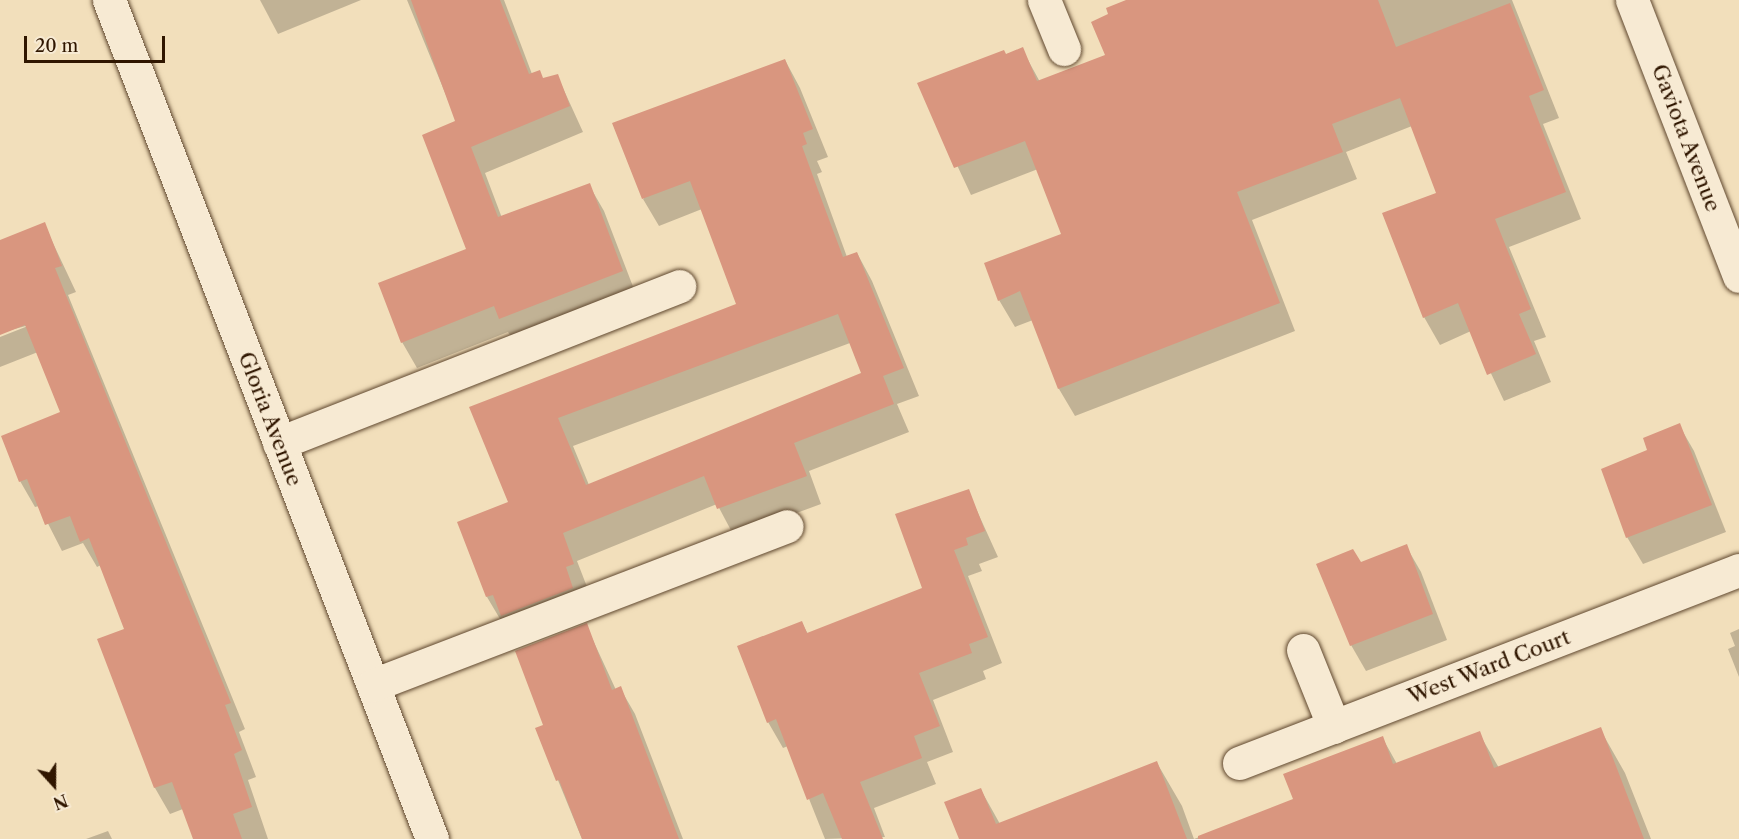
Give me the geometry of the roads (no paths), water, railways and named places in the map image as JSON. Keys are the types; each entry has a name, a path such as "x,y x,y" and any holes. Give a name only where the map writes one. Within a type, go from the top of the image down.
{"street":[{"name":"Gloria Avenue","path":"108,0 432,839"},
{"path":"1044,0 1064,49"},
{"name":"Gaviota Avenue","path":"1632,0 1739,276"},
{"path":"279,443 679,286"},
{"path":"373,685 788,526"},
{"name":"West Ward Court","path":"1239,763 1739,570"},
{"path":"1303,650 1334,727"}]}
